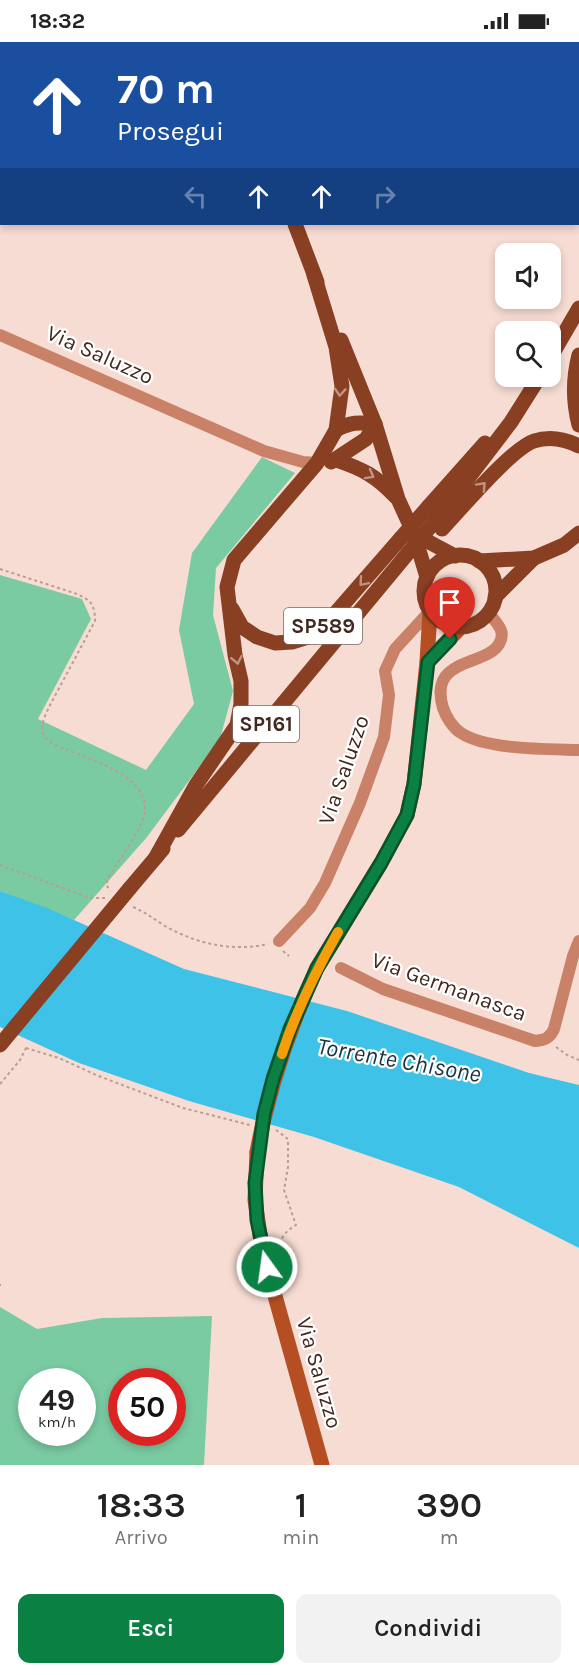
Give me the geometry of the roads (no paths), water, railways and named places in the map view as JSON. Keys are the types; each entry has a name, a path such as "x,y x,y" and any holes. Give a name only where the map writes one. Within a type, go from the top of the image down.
{"main road":[{"path":"295,225 375,424 408,536 427,577"},
{"path":"156,857 196,785 237,725 241,704 241,681 235,655 227,587 234,560 317,463 336,430 342,386 336,347 314,275"},
{"path":"561,339 579,308"},
{"path":"579,355 575,371 574,407 579,425"},
{"name":"SP161","path":"0,1045 376,592 411,557 436,518 511,422 533,387"},
{"path":"336,430 349,423 375,424"},
{"path":"317,463 336,460 366,439 375,424"},
{"name":"SP589","path":"228,602 242,627 257,637 275,643 292,642 311,636 333,616 408,536 436,518 533,441 558,438 579,446"},
{"path":"336,460 352,465 377,478 398,499"},
{"path":"479,561 534,558 564,545 579,533"},
{"path":"408,536 455,556"},
{"path":"467,556 479,561 493,576 496,587 489,613 471,625 461,627 438,620 430,611 425,600 424,588 427,577 443,559 467,556"},
{"path":"495,597 534,558"},
{"name":"Via Saluzzo","path":"322,1465 262,1249 255,1200 257,1152 273,1079 290,1029 317,968 381,863 407,815 414,784 428,662 430,611"},
{"path":"428,662 461,627"}],"street":[{"name":"Via Saluzzo","path":"0,335 264,451 303,462 317,463"},
{"name":"Via Saluzzo","path":"279,941 310,908 325,883 360,803 384,737 389,695 385,671 395,649 430,611"},
{"path":"489,613 502,629 503,637 498,647 450,671 443,680 440,698 445,716 459,732 474,740 506,746 579,750"},
{"name":"Via Germanasca","path":"341,968 383,989 535,1041 548,1038 554,1029 579,941"}],"water":[{"name":"Torrente Chisone","path":"0,891 47,908 184,969 347,1011 529,1073 579,1085 579,1248 459,1187 314,1137 189,1101 79,1063 0,1027"}]}
